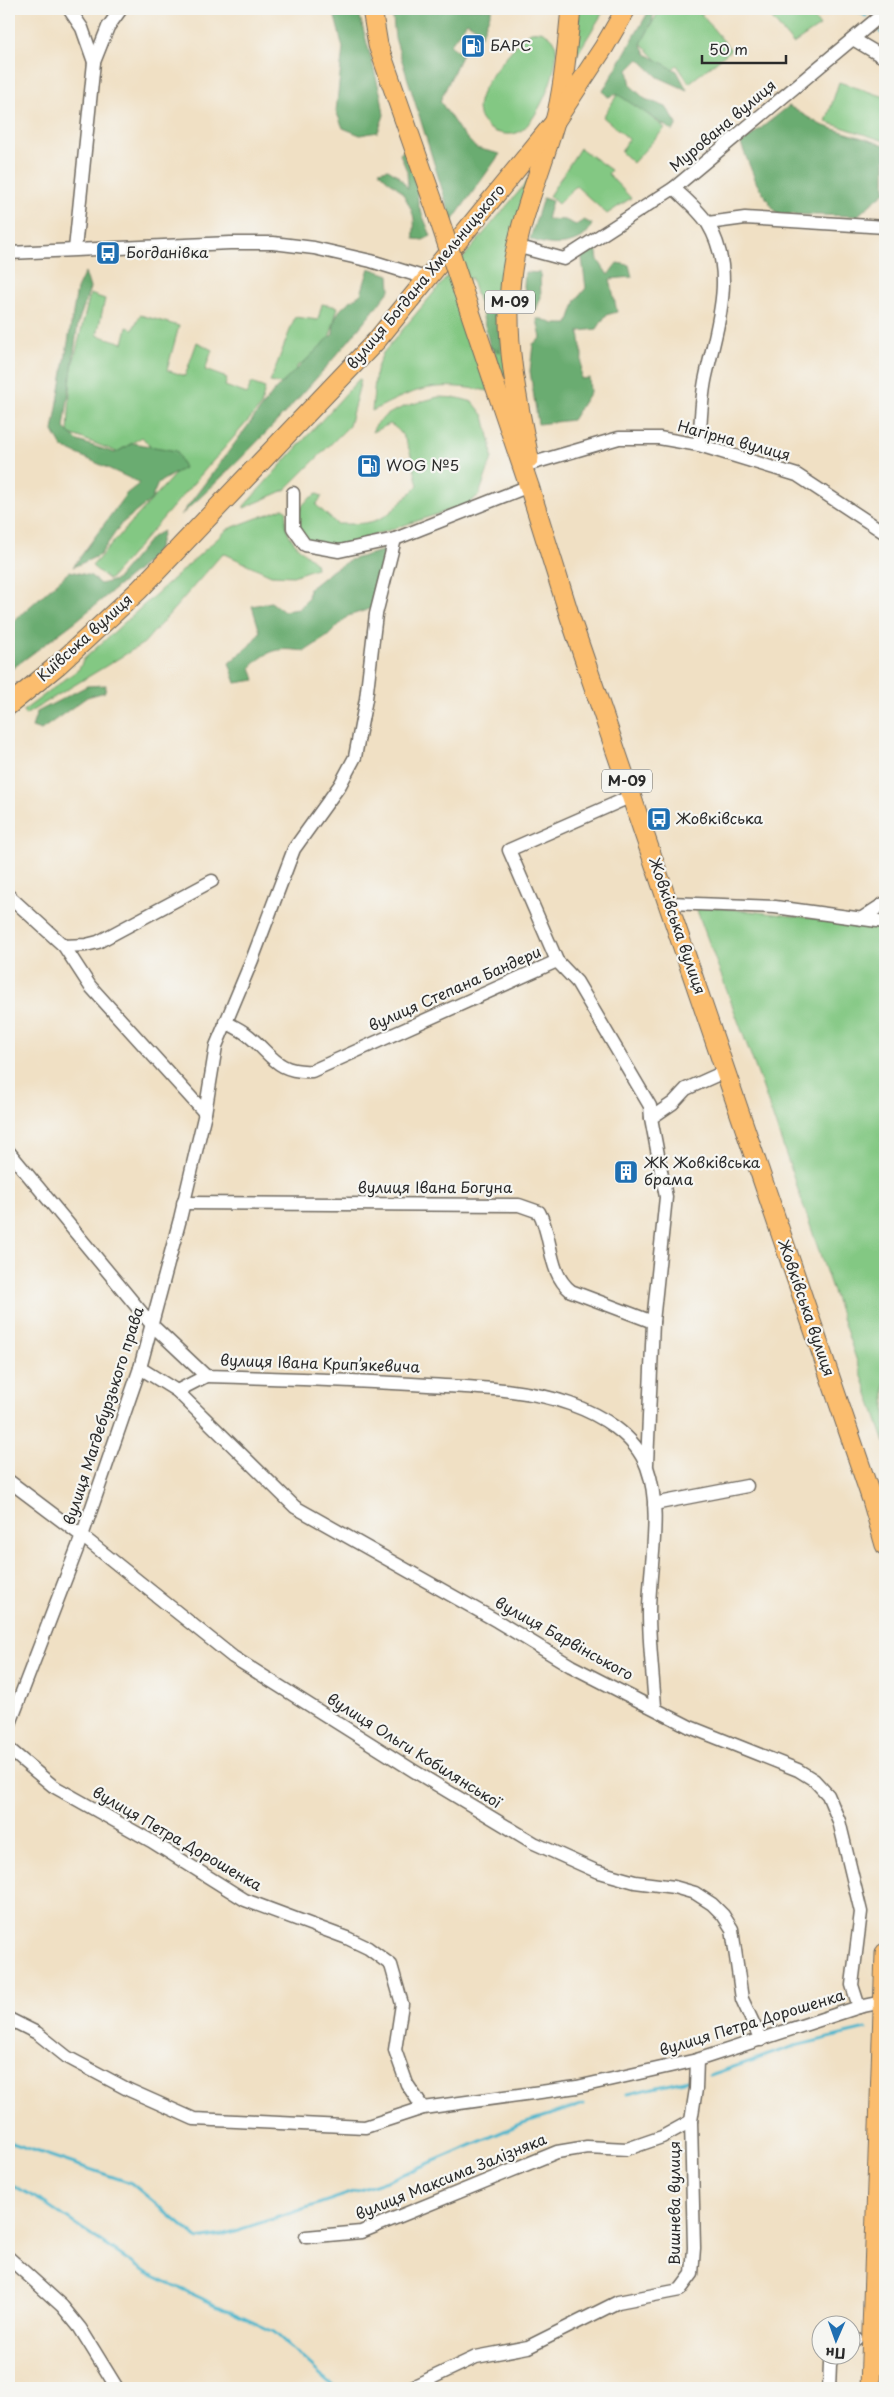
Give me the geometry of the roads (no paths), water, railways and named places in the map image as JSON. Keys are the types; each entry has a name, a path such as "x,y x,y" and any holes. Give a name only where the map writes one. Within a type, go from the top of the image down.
{"highway":[{"name":"М-09","path":"372,9 378,45 434,204 529,486 570,617 632,796"},
{"path":"554,123 571,9"},
{"name":"вулиця Богдана Хмельницького","path":"139,590 377,340 429,279 554,123 604,47 626,9"},
{"name":"М-09","path":"529,486 530,464 514,380 509,325 510,289 516,246 554,123"},
{"name":"Київська вулиця","path":"9,705 139,590"},
{"name":"Жовківська вулиця","path":"632,796 872,1500 885,1545"},
{"path":"870,2388 870,2337 885,1953"}],"street":[{"path":"69,9 82,28 94,62"},
{"path":"75,249 94,62 108,27 121,9"},
{"name":"Мурована вулиця","path":"516,246 564,259 674,188 853,39 878,13"},
{"path":"853,39 885,58"},
{"name":"Мурована вулиця","path":"674,188 708,223 722,257 724,272 722,298 706,378 699,445"},
{"path":"708,223 745,218 885,228"},
{"path":"9,253 273,243 314,248 371,261 429,279"},
{"name":"Нагірна вулиця","path":"530,464 619,438 659,438 699,445 797,475 885,534"},
{"path":"293,493 293,528 306,545 339,551 395,539 529,486"},
{"path":"225,1022 252,960 294,849 340,785 355,757 366,699 376,614 395,539"},
{"name":"вулиця Степана Бандери","path":"225,1022 248,1035 279,1064 294,1072 312,1070 556,961 509,850 632,796"},
{"path":"64,946 79,946 98,942 212,881"},
{"path":"9,896 64,946 90,986 205,1113"},
{"path":"862,918 885,902"},
{"path":"669,903 775,907 885,922"},
{"path":"556,961 577,982 650,1106 666,1198 653,1322"},
{"name":"вулиця Магдебурзького права","path":"9,1726 82,1536 140,1368 205,1113 216,1046 225,1022"},
{"path":"651,1118 673,1103 686,1089 726,1071"},
{"name":"вулиця Івана Крипʼякевича","path":"9,1152 152,1325 206,1376 472,1387 537,1395 570,1404 596,1415 618,1429 635,1445 646,1465"},
{"name":"вулиця Івана Богуна","path":"183,1204 519,1205 539,1212 560,1283 571,1290 653,1322"},
{"name":"вулиця Івана Крипʼякевича","path":"653,1322 646,1465 654,1504 649,1614 655,1707"},
{"name":"вулиця Барвінського","path":"140,1368 177,1391 295,1508 498,1621 571,1666 655,1707 690,1727 798,1770 814,1780 828,1794 839,1821 861,1912 852,1985 859,2007"},
{"path":"177,1391 206,1376"},
{"name":"вулиця Ольги Кобилянської","path":"9,1480 233,1657 414,1771 534,1843 596,1872 635,1882 681,1889 695,1893 712,1904 723,1915 732,1929 742,1999 761,2040"},
{"path":"654,1504 747,1486"},
{"name":"вулиця Петра Дорошенка","path":"9,1749 53,1786 151,1841 245,1900 348,1938 368,1948 391,1965 402,2004 395,2050 406,2084 423,2108"},
{"name":"вулиця Петра Дорошенка","path":"9,2019 36,2033 66,2057 129,2090 194,2120 365,2128 423,2108 576,2087 697,2060 859,2007 883,2002"},
{"name":"Вишнева вулиця","path":"410,2388 476,2357 528,2347 618,2302 680,2290 692,2274 691,2121 696,2090 697,2060"},
{"name":"вулиця Максима Залізняка","path":"306,2237 361,2232 557,2152 586,2148 627,2149 662,2137 691,2121"},
{"path":"9,2258 62,2306 80,2328 116,2388"},
{"path":"829,2388 830,2364"}],"waterway":[{"path":"854,9 866,16"},
{"path":"880,32 885,35"},
{"path":"710,2075 795,2046 866,2029"},
{"path":"627,2094 688,2080"},
{"path":"9,2142 131,2183 198,2239 222,2235 392,2179 523,2123 584,2104"},
{"path":"9,2183 43,2202 147,2273 274,2332 335,2388"}],"place":[{"name":"БАРС","path":"473,46"},
{"name":"Богданівка","path":"108,253"},
{"name":"WOG №5","path":"369,466"},
{"name":"Жовківська","path":"659,819"},
{"name":"ЖК Жовківська брама","path":"626,1172"}]}
